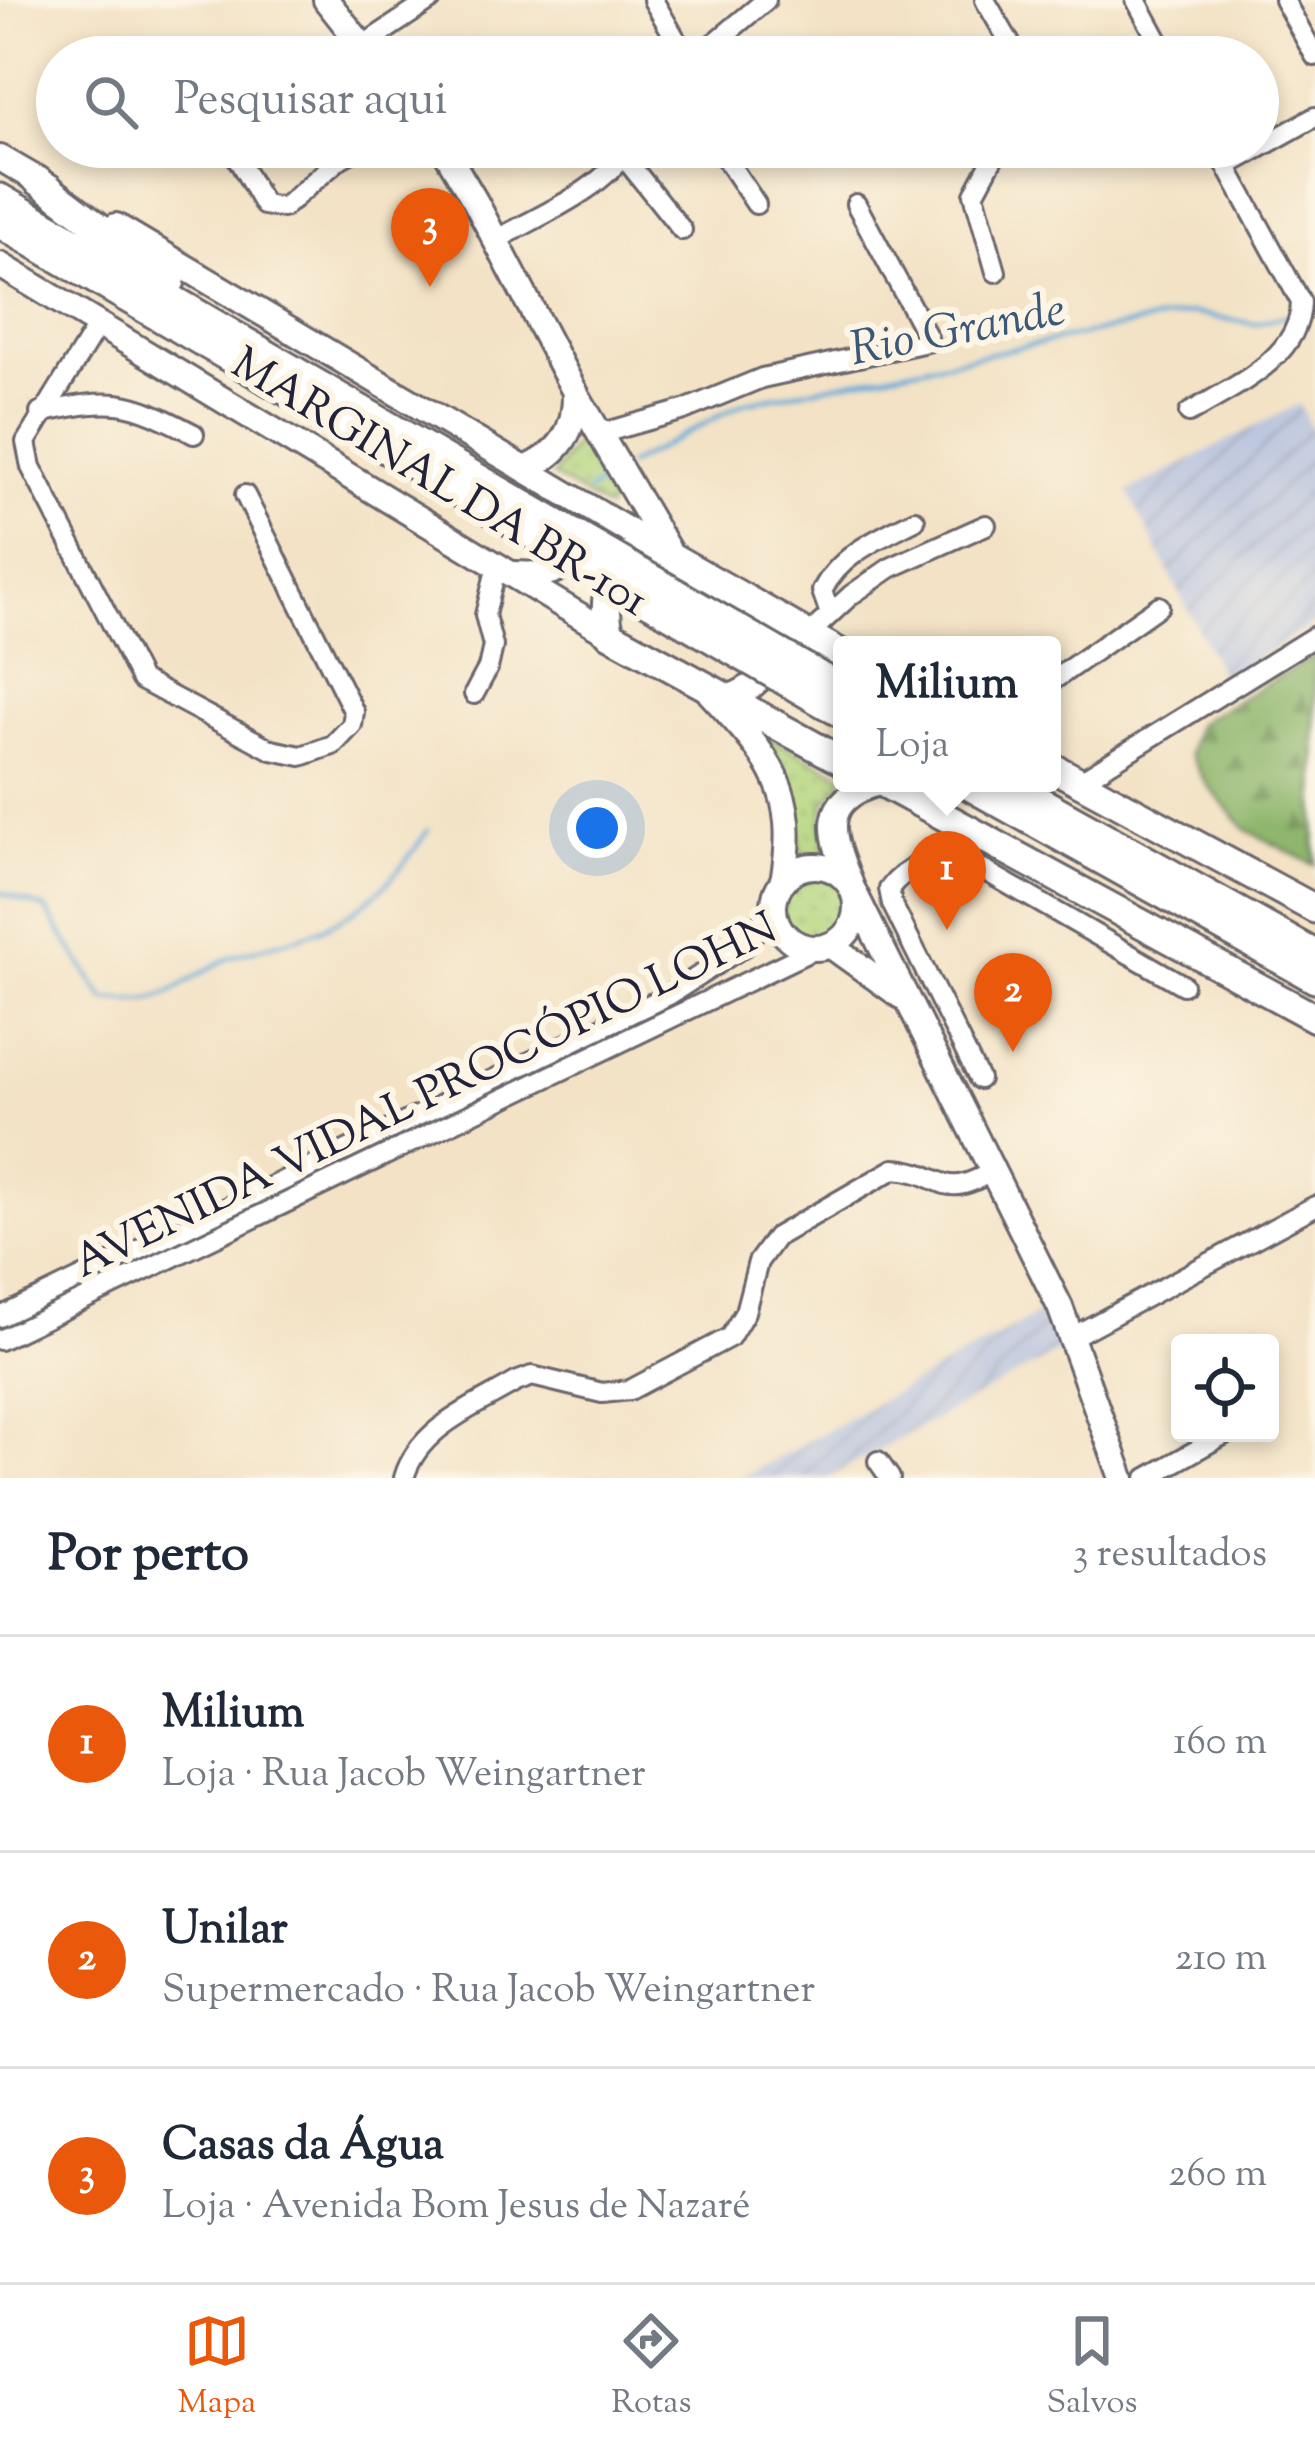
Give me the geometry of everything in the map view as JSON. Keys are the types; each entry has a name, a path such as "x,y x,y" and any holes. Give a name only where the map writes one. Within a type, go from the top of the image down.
{"highway":[{"path":"37,180 275,359"},
{"path":"0,198 275,359 483,494 833,708"},
{"path":"0,224 833,684"},
{"path":"610,634 606,598 610,580 625,557 642,553 672,557"},
{"name":"MARGINAL DA BR-101","path":"672,557 833,649"},
{"name":"MARGINAL DA BR-101","path":"610,634 833,757"},
{"path":"833,679 811,711 813,724 833,755"},
{"path":"1061,772 1315,909"},
{"path":"898,792 1315,1018"},
{"path":"980,792 1315,979"},
{"path":"1024,792 1315,954"},
{"path":"1254,920 1315,943"}],"main road":[{"path":"326,0 355,36"},
{"name":"MARGINAL DA BR-101","path":"0,158 672,557"},
{"path":"454,168 575,392 672,557"},
{"name":"MARGINAL DA BR-101","path":"0,265 610,634"},
{"path":"525,469 559,448 575,412 575,392"},
{"path":"624,476 625,557"},
{"path":"504,570 543,576 560,569 575,553 582,536 578,516 554,487"},
{"path":"767,611 776,643 771,660 752,686 716,694 754,741 784,796 789,821 783,881 773,906 776,920 791,941 823,947 874,973 910,1004"},
{"path":"852,792 833,819 835,844 1072,1337 1122,1478"},
{"path":"783,881 806,866 819,865 832,869 852,887 856,915 842,938 823,947"}],"street":[{"path":"386,36 431,0"},
{"path":"653,0 674,36"},
{"path":"985,0 1006,36"},
{"path":"1136,0 1156,36"},
{"path":"1284,0 1315,56"},
{"path":"721,36 757,2"},
{"path":"1279,137 1315,117"},
{"path":"244,168 264,205 283,208 322,168"},
{"path":"496,240 573,196 606,168"},
{"path":"638,168 682,230"},
{"path":"732,168 756,204"},
{"path":"988,168 974,194 996,272"},
{"path":"1189,413 1265,365 1291,340 1301,311 1227,168"},
{"path":"599,434 684,410 762,378 927,342 856,204"},
{"path":"99,323 26,442 31,467 141,680 272,750 302,756 333,745 352,725 354,712 245,495"},
{"path":"40,413 100,400 126,403 194,434"},
{"path":"830,614 822,592 829,577 856,551 915,520"},
{"path":"808,635 890,568 986,526"},
{"path":"474,694 493,646 485,615 504,570"},
{"path":"1061,675 1159,606"},
{"path":"1078,782 1315,636"},
{"path":"979,1079 892,904 889,889 895,880 944,855 961,857 1184,985"},
{"name":"AVENIDA VIDAL PROCÓPIO LOHN","path":"0,1340 109,1275 710,972 745,946 773,906"},
{"path":"1141,961 1158,932"},
{"name":"AVENIDA VIDAL PROCÓPIO LOHN","path":"0,1317 109,1275 823,947"},
{"path":"404,1478 410,1456 424,1439 516,1382 532,1376 602,1393 630,1390 730,1337 745,1312 758,1262 776,1237 894,1169 964,1187 993,1171"},
{"path":"1072,1337 1315,1206"},
{"path":"1147,1478 1212,1442"},
{"path":"878,1460 890,1478"}],"shaded area":[{"path":"1299,404 1315,435 1315,623 1223,679 1128,492"},
{"path":"1049,1308 1066,1348 827,1478 741,1478"}],"green space":[{"path":"580,437 609,479 607,509 553,476"},
{"path":"1315,656 1315,865 1245,829 1205,782 1189,753 1197,724"},
{"path":"765,736 833,770 834,792 824,803 823,832 830,859 802,860 798,827"},
{"path":"813,875 836,884 845,907 836,930 813,939 790,930 781,907 790,884"}],"waterway":[{"name":"Rio Grande","path":"628,465 743,403 1191,313 1255,324 1292,314"},
{"name":"Rio Grande","path":"588,491 603,482"},
{"name":"Rio Grande","path":"0,892 46,909 104,999 144,1000 168,993 235,956 339,920 382,888 428,830"}],"place":[{"name":"Casas da Água","path":"430,287"},
{"name":"Milium","path":"947,930"},
{"name":"Unilar","path":"1013,1052"}]}
